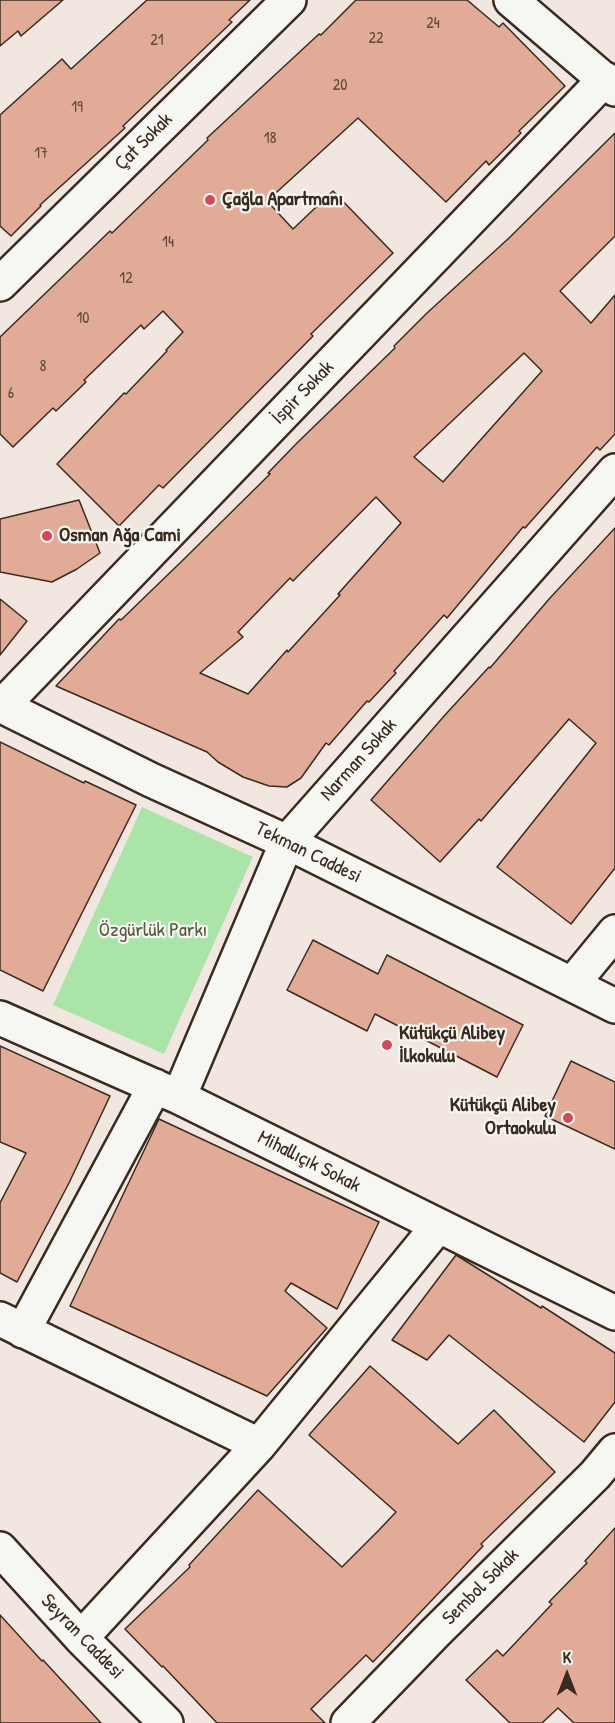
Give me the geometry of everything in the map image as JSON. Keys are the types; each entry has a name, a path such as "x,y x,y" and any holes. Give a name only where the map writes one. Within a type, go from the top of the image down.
{"street":[{"name":"Çat Sokak","path":"0,284 289,0"},
{"path":"512,0 610,84"},
{"name":"İspir Sokak","path":"1,706 610,84"},
{"name":"Narman Sokak","path":"12,1325 167,1091 286,842 612,482"},
{"name":"Tekman Caddesi","path":"1,706 151,780 286,842 615,1005"},
{"path":"573,983 615,932"},
{"name":"Mihallıçık Sokak","path":"0,1018 167,1091 615,1313"},
{"path":"81,1638 259,1445 438,1226"},
{"path":"12,1325 259,1445"},
{"name":"Sembol Sokak","path":"348,1723 435,1632 595,1475 615,1451"},
{"name":"Seyran Caddesi","path":"0,1549 81,1638 166,1723"}],"green space":[{"name":"Özgürlük Parkı","path":"142,807 253,857 164,1054 53,1005"}],"building":[{"path":"0,0 63,0 21,36 18,31 0,46"},
{"path":"147,0 250,0 229,20 232,22 123,126 125,128 40,205 11,236 0,226 0,115 62,59 71,69"},
{"path":"356,0 467,0 499,27 503,23 565,86 519,131 521,133 489,165 486,161 446,202 358,118 267,201 293,229 333,191 393,253 311,334 313,336 163,488 159,485 119,526 57,464 183,332 163,311 144,329 141,325 84,380 86,382 56,411 53,408 13,447 0,434 0,337 110,231 112,233 208,140 207,138 319,34 321,35"},
{"path":"615,133 615,236 560,291 591,323 615,295 615,434 600,450 597,447 525,528 523,527 447,618 444,615 394,671 396,673 369,702 367,701 329,745 326,743 301,778 287,787 269,786 243,777 218,762 207,752 56,686 119,619 121,620 270,474 268,473 297,443 395,348 394,346 427,313 509,238","holes":["524,353 542,371 443,482 414,457","376,497 401,523 338,594 340,595 248,694 200,673 243,637 238,632 290,578 293,581"]},
{"name":"Osman Ağa Cami","path":"79,500 100,553 77,569 52,582 0,572 0,519"},
{"path":"615,528 615,868 571,924 497,867 596,743 569,719 481,821 479,819 440,862 371,800"},
{"path":"0,599 27,621 0,655"},
{"path":"0,742 84,783 85,781 136,805 43,991 0,970"},
{"path":"313,940 378,974 387,955 523,1025 497,1077 375,1014 367,1031 287,990"},
{"path":"0,1046 110,1096 69,1183 17,1282 0,1273 0,1203 26,1153 0,1142"},
{"path":"571,1061 615,1082 615,1149 545,1116"},
{"path":"159,1119 379,1222 337,1309 291,1283 285,1291 327,1328 267,1396 70,1306"},
{"path":"456,1255 615,1353 615,1402 584,1442 449,1335 427,1360 392,1340"},
{"path":"370,1366 458,1444 494,1410 555,1472 481,1544 483,1546 373,1662 366,1655 311,1709 325,1723 217,1723 125,1629 190,1567 189,1565 258,1490 342,1567 396,1512 309,1435"},
{"path":"615,1528 615,1723 574,1723 558,1708 542,1723 510,1723 466,1680 497,1650 503,1656 552,1604 549,1602 587,1563 585,1561"},
{"path":"0,1615 42,1661 101,1723 0,1723"}],"place":[{"name":"Çağla Apartmanı","path":"210,200"},
{"name":"Osman Ağa Cami","path":"47,536"},
{"name":"Kütükçü Alibey İlkokulu","path":"387,1045"},
{"name":"Kütükçü Alibey Ortaokulu","path":"568,1118"}]}
